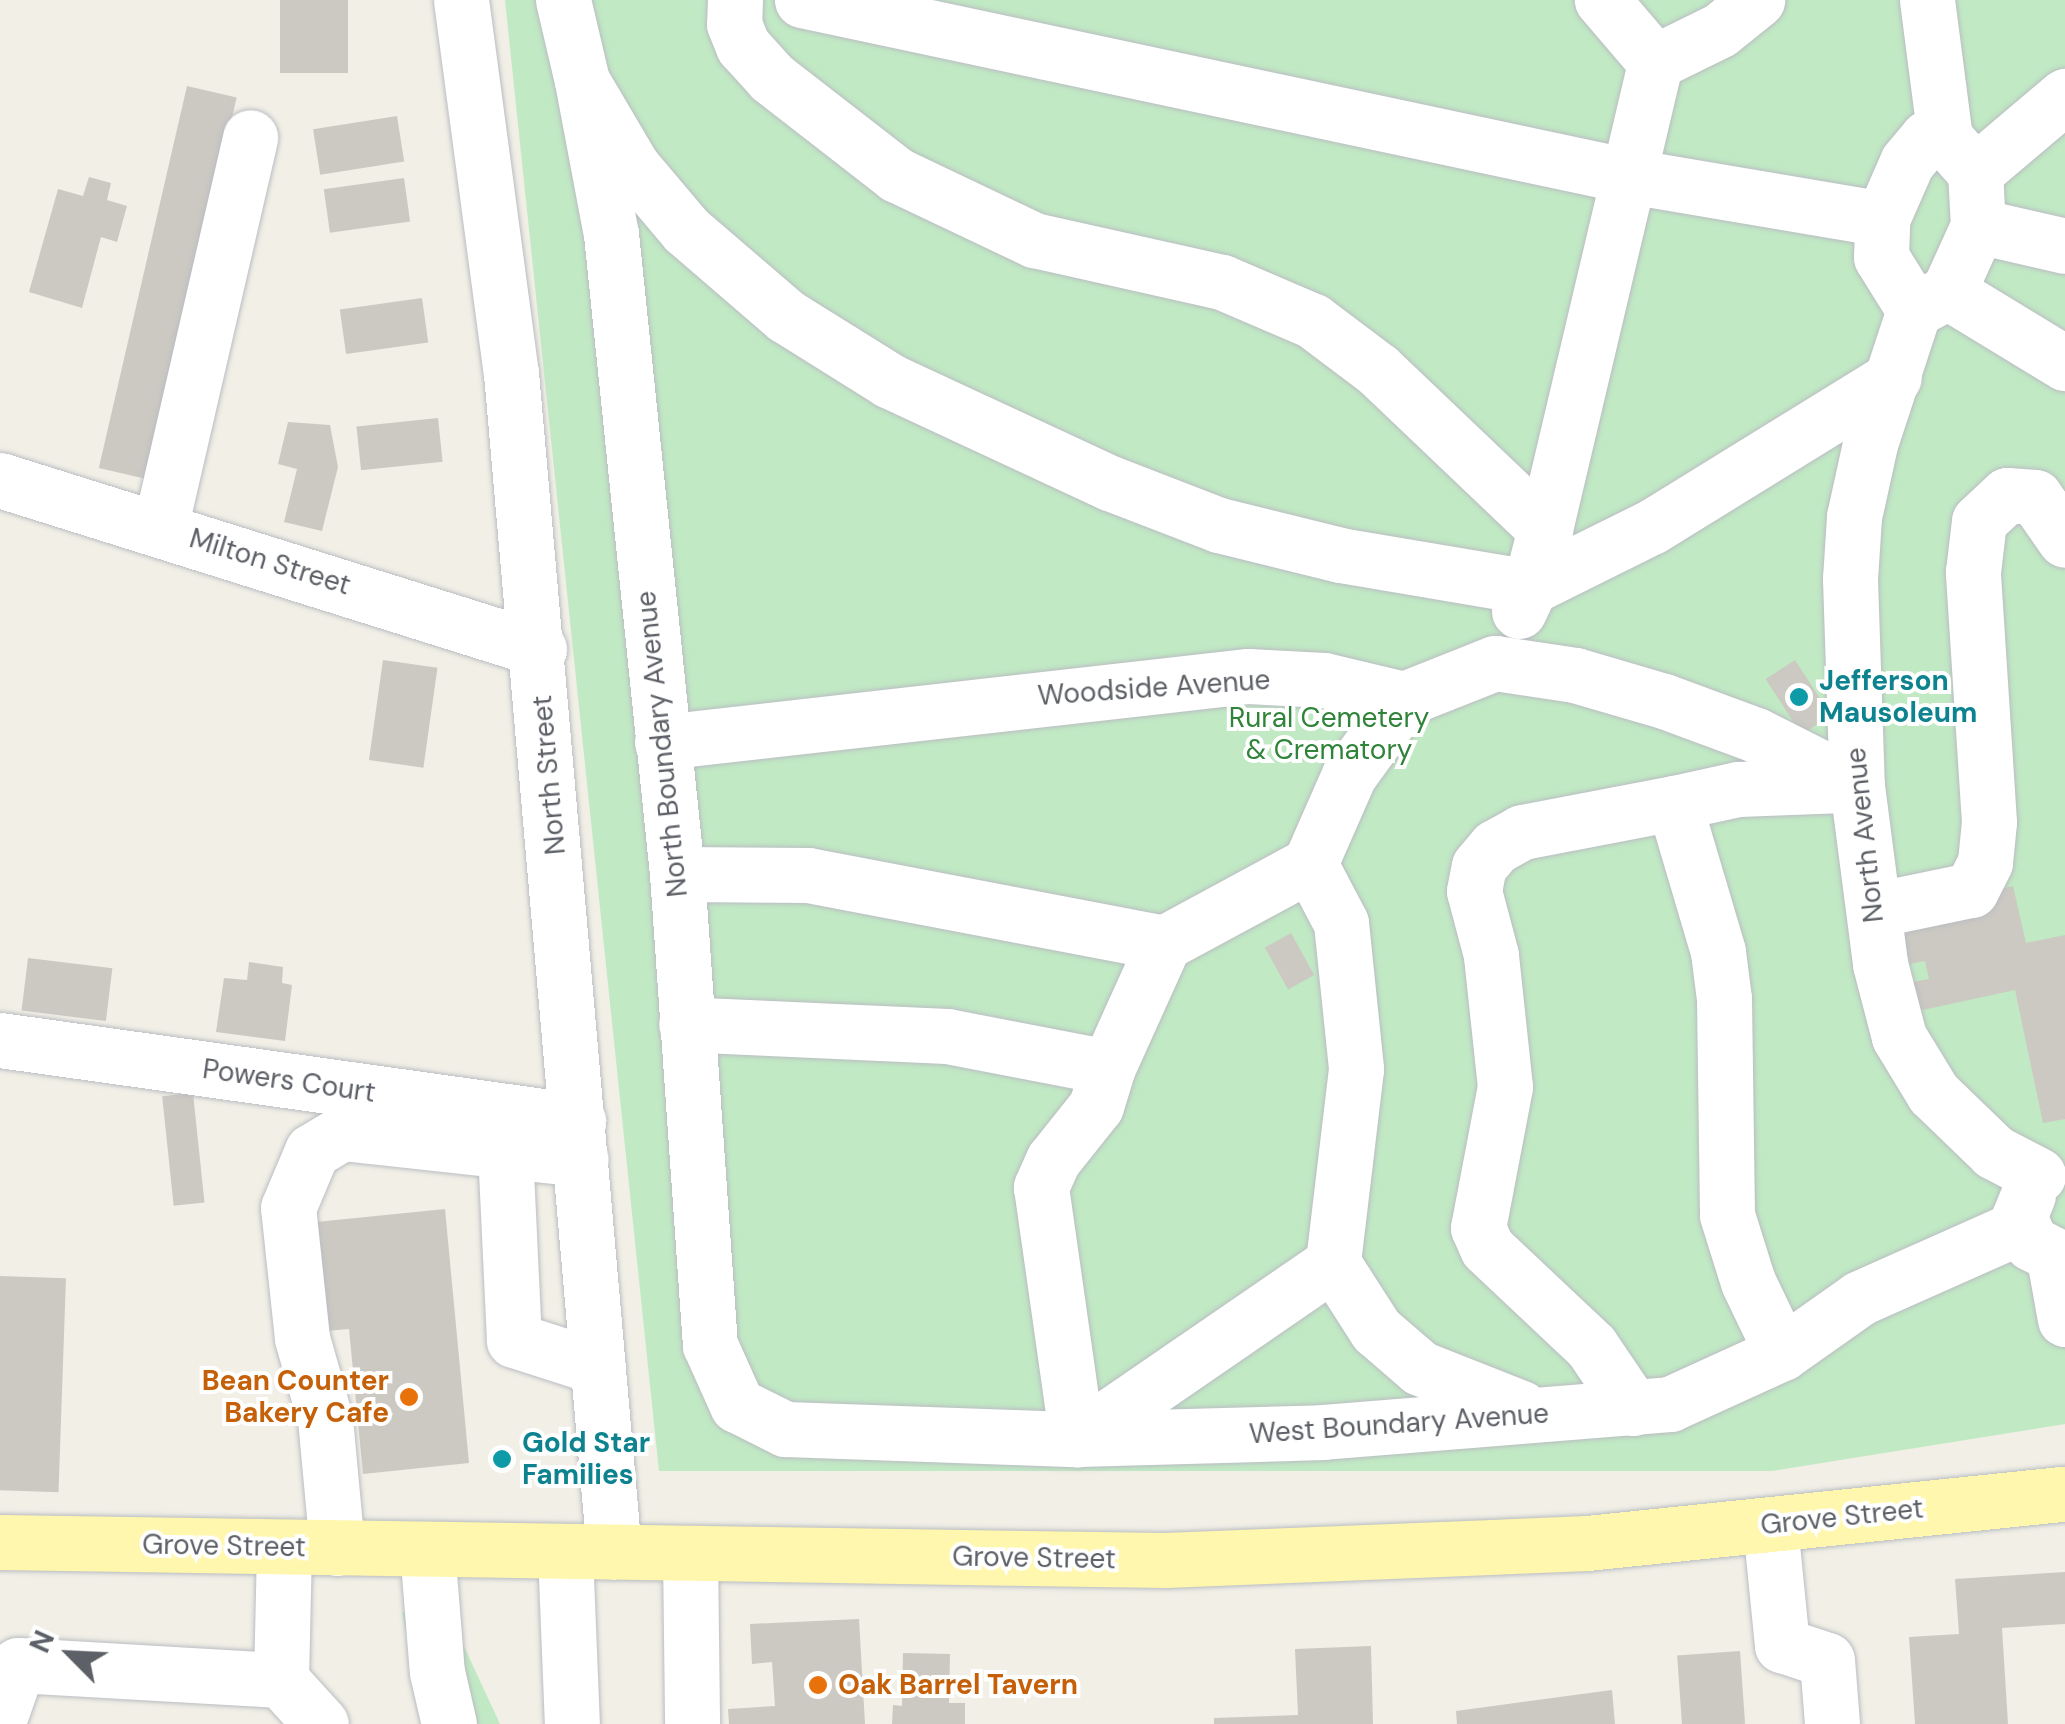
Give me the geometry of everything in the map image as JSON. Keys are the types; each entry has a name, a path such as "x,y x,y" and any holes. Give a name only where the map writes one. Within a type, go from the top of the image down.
{"main road":[{"name":"Grove Street","path":"0,1542 1223,1558 1586,1543 2065,1494"}],"street":[{"name":"North Street","path":"461,0 512,373 598,1367 589,1552 572,1724"},
{"path":"563,0 582,81 632,166 686,230 786,316 890,381 999,435 1219,525 1340,555 1530,587 1653,526 1894,377"},
{"path":"735,0 734,24 743,46 772,78 897,175 1034,240 1222,282 1313,321 1378,370 1545,528"},
{"path":"802,0 1629,176 1882,220"},
{"path":"1602,0 1655,62"},
{"path":"1655,62 1720,30 1757,0"},
{"path":"1927,0 1978,226 2065,246"},
{"path":"1495,662 1530,587 1655,62"},
{"name":"North Boundary Avenue","path":"582,81 611,234 677,874 710,1344 737,1404"},
{"path":"1960,155 2065,96"},
{"path":"160,528 250,137"},
{"path":"1960,155 1927,138 1907,162 1882,220 1881,257 1931,301 2065,363"},
{"name":"North Avenue","path":"1978,226 1931,301 1894,377 1854,517 1851,662 1858,786 1880,964 1899,1036 1933,1093 1994,1152 2052,1170"},
{"name":"Milton Street","path":"0,480 538,649"},
{"path":"1874,910 1971,890 1985,862 1989,822 1973,572 1979,521 2007,495 2035,496 2065,540"},
{"path":"1333,1263 1077,1439 1041,1187 1053,1160 1096,1106 1108,1067 1164,942 1310,864 1349,775 1404,699 1495,662 1574,675 1664,701 1756,735 1858,786"},
{"name":"Woodside Avenue","path":"662,742 1248,676 1324,680 1404,699"},
{"path":"1633,1408 1591,1346 1487,1248 1478,1228 1505,1087 1491,956 1474,891 1479,866 1495,846 1522,832 1738,789 1858,786"},
{"path":"1674,804 1718,952 1724,1000 1727,1215 1748,1282 1782,1353"},
{"path":"1310,864 1341,923 1356,1069 1333,1263 1376,1330 1420,1368 1543,1415"},
{"path":"677,874 808,874 1164,942"},
{"path":"686,1024 946,1036 1108,1067"},
{"name":"Powers Court","path":"0,1040 580,1140"},
{"path":"281,1680 311,1548 326,1419 302,1338 288,1208 312,1151 342,1133 505,1150 580,1140"},
{"path":"505,1150 514,1340 598,1367"},
{"path":"2052,1170 2020,1209 2047,1248 2065,1318"},
{"name":"West Boundary Avenue","path":"737,1404 784,1428 1077,1439 1323,1432 1670,1404 1782,1353 1860,1298 2047,1248"},
{"path":"1770,1524 1782,1645 1827,1660 1832,1724"},
{"path":"427,1549 437,1672 450,1724"},
{"path":"690,1553 692,1724"},
{"path":"0,1716 18,1665 281,1680 321,1724"}],"green space":[{"name":"Rural Cemetery & Crematory","path":"505,0 2065,0 2065,1424 1772,1471 659,1471"},
{"path":"402,1612 448,1612 500,1724 423,1724"}],"building":[{"path":"280,0 348,0 348,73 280,73"},
{"path":"187,86 237,97 149,479 99,468"},
{"path":"397,116 404,161 320,175 313,129"},
{"path":"89,177 111,183 107,200 127,206 117,242 101,237 82,308 29,292 58,189 83,196"},
{"path":"404,178 410,222 330,233 324,189"},
{"path":"422,298 428,343 346,354 340,310"},
{"path":"438,418 443,462 361,470 356,427"},
{"path":"288,422 330,425 338,467 322,531 284,522 297,469 278,464"},
{"path":"383,660 437,668 423,768 369,760"},
{"name":"Jefferson Mausoleum","path":"1795,660 1831,715 1802,734 1766,679"},
{"path":"2013,886 2026,943 2065,935 2065,1119 2043,1123 2015,990 1918,1011 1912,982 1929,979 1925,961 1910,964 1899,911"},
{"path":"1291,933 1314,975 1288,990 1265,948"},
{"path":"28,958 112,968 106,1021 22,1011"},
{"path":"249,962 283,967 282,983 292,985 285,1041 216,1032 224,978 247,980"},
{"path":"193,1093 204,1202 174,1206 162,1096"},
{"name":"Bean Counter Bakery Cafe","path":"445,1209 469,1463 363,1474 349,1329 326,1331 316,1222"},
{"path":"0,1276 66,1278 58,1492 0,1490"},
{"path":"2065,1572 2065,1624 2002,1628 2008,1724 1915,1724 1909,1637 1959,1634 1955,1579"},
{"name":"Oak Barrel Tavern","path":"859,1619 865,1724 729,1724 728,1709 775,1706 772,1662 752,1664 750,1624"},
{"path":"1371,1646 1373,1724 1214,1724 1214,1718 1298,1715 1295,1649"},
{"path":"1740,1651 1745,1724 1682,1724 1677,1655"},
{"path":"903,1653 950,1654 949,1703 965,1703 965,1724 892,1724 893,1705 902,1706"},
{"path":"1612,1690 1615,1724 1457,1724 1456,1711"}],"place":[{"name":"Jefferson Mausoleum","path":"1799,697"},
{"name":"Bean Counter Bakery Cafe","path":"409,1397"},
{"name":"Gold Star Families","path":"502,1459"},
{"name":"Oak Barrel Tavern","path":"818,1685"}]}
